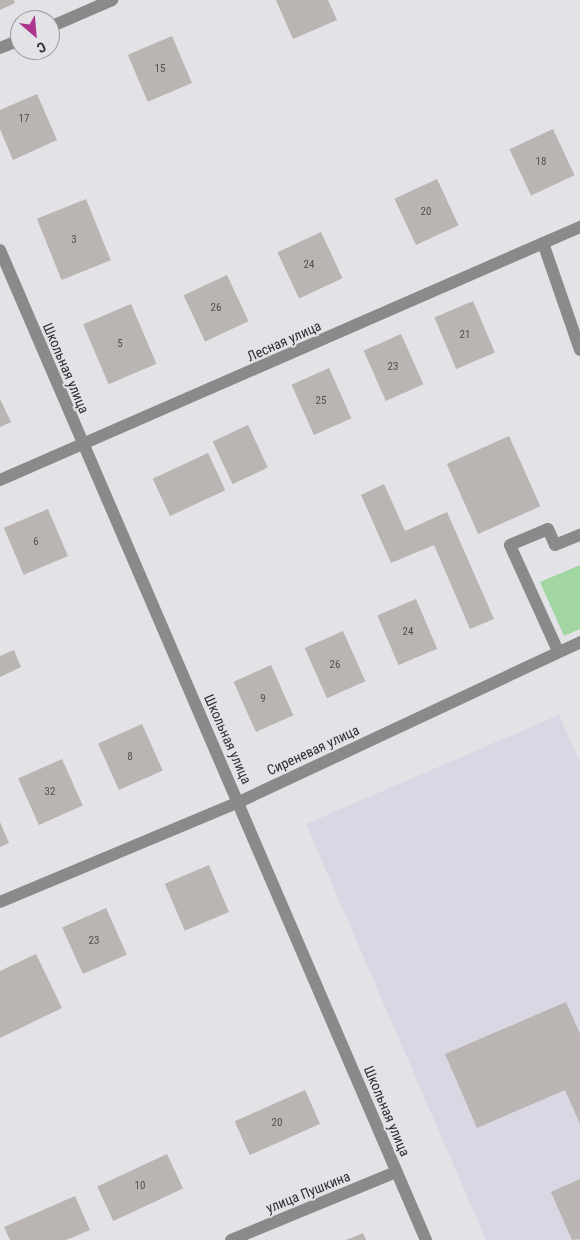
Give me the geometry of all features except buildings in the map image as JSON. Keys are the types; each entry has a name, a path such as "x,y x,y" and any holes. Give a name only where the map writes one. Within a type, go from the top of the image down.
{"street":[{"path":"60,23 112,0"},
{"name":"Лесная улица","path":"0,480 83,446 580,226"},
{"path":"543,243 580,350"},
{"name":"Школьная улица","path":"0,250 426,1240"},
{"path":"558,651 510,544 548,529 555,546 580,535"},
{"name":"Сиреневая улица","path":"0,902 239,802 580,642"},
{"name":"улица Пушкина","path":"231,1240 396,1172"}],"shaded area":[{"path":"559,715 580,763 580,1240 486,1240 306,824"}],"green space":[{"path":"580,565 580,629 564,636 540,582"}]}
